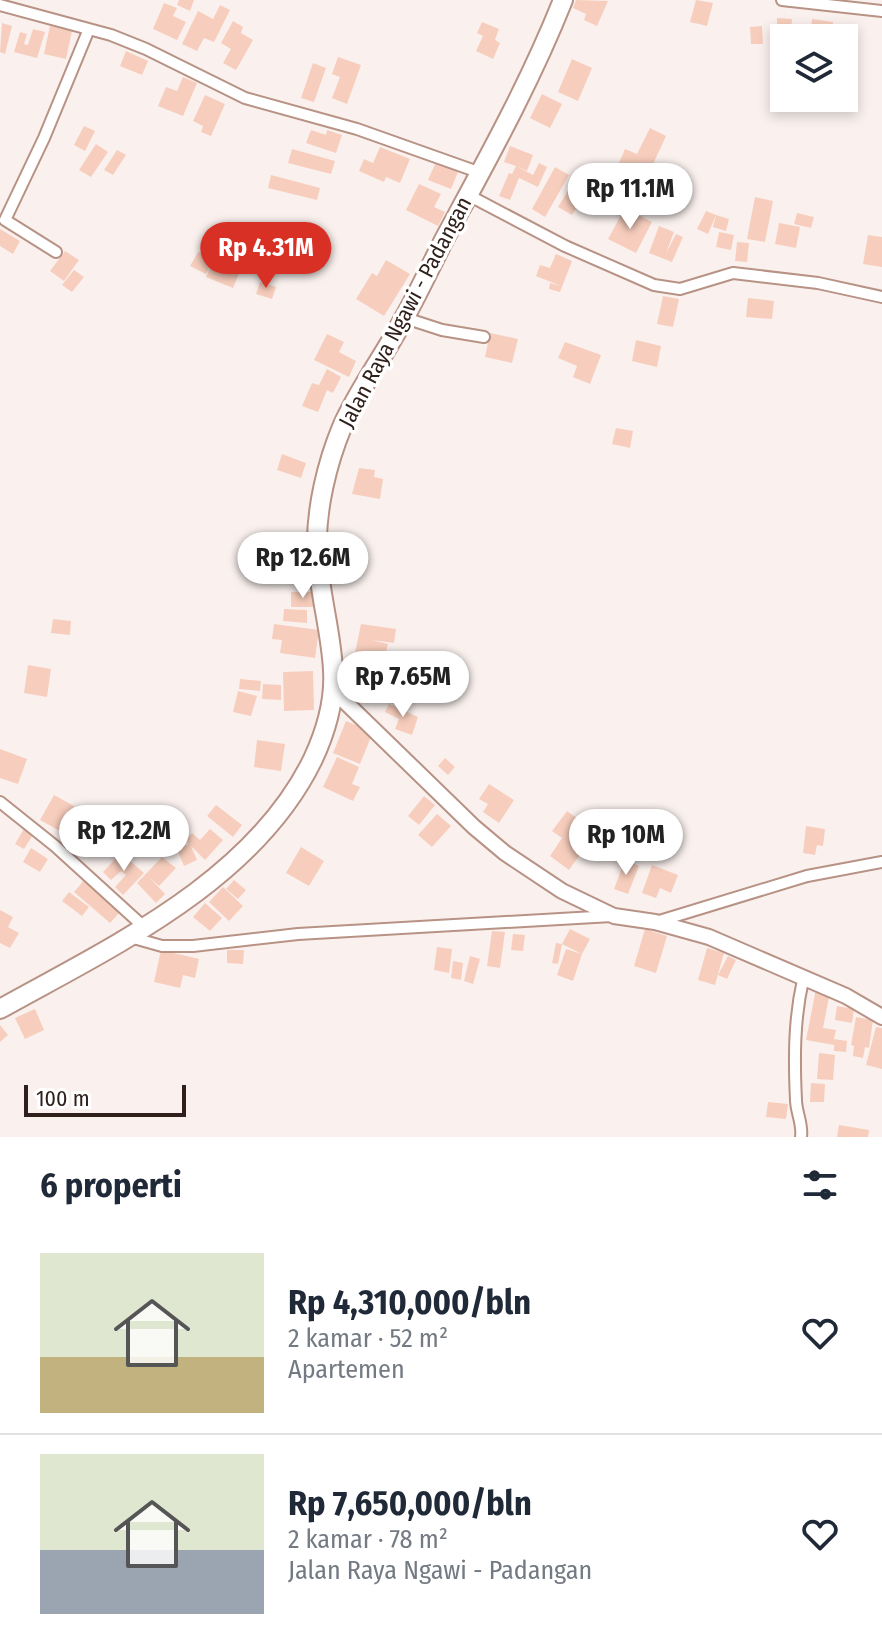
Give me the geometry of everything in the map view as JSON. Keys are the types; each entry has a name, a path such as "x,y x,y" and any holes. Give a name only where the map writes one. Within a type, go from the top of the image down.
{"highway":[{"name":"Jalan Raya Ngawi - Padangan","path":"0,1009 136,932 225,868 281,813 297,791 320,743 335,692 317,548 320,508 330,460 342,426 405,318 532,74 563,0"}],"street":[{"path":"782,0 882,11"},
{"path":"0,5 89,29 146,49 245,98 357,129 481,173"},
{"path":"56,252 5,220 44,138 89,29"},
{"path":"468,195 554,241 654,285 680,289 733,273 818,283 882,297"},
{"path":"405,318 442,330 484,337"},
{"path":"335,692 505,853 562,891 614,916"},
{"path":"0,802 55,846 136,932 162,946 193,946 298,934 614,916 655,922 709,937 846,996 882,1017"},
{"path":"655,922 807,876 882,862"},
{"path":"801,1137 796,1104 794,1046 803,980"}],"building":[{"path":"179,0 194,0 190,11 177,5"},
{"path":"576,0 608,1 597,26 584,20 586,14 573,8"},
{"path":"696,0 713,3 707,26 690,22"},
{"path":"164,3 177,8 173,16 186,22 177,40 153,29"},
{"path":"220,5 230,10 214,42 204,38 197,51 182,44 198,11 213,19"},
{"path":"777,18 792,19 792,24 777,24"},
{"path":"812,19 833,22 833,24 811,24"},
{"path":"233,21 243,27 241,33 253,40 236,70 223,63 231,49 221,43"},
{"path":"482,22 499,29 495,40 500,43 493,59 476,51 483,36 477,33"},
{"path":"2,23 12,26 5,54 0,52"},
{"path":"50,26 72,31 66,59 44,54"},
{"path":"762,26 763,44 751,44 750,27"},
{"path":"33,29 45,32 37,58 14,52 20,32 27,34 24,44 28,45"},
{"path":"126,51 148,61 142,75 120,66"},
{"path":"338,57 361,65 347,104 332,98 340,77 332,74"},
{"path":"572,59 592,68 578,101 558,92"},
{"path":"313,63 326,68 314,102 301,98"},
{"path":"183,77 197,83 183,116 158,106 166,87 177,91"},
{"path":"542,94 562,104 550,128 530,118"},
{"path":"205,95 225,104 211,136 201,132 203,126 193,121"},
{"path":"84,126 95,131 85,151 74,145"},
{"path":"650,128 666,136 648,175 619,163 625,149 637,154"},
{"path":"311,130 326,135 327,130 342,135 336,153 306,143"},
{"path":"96,144 108,152 91,177 79,170"},
{"path":"510,146 533,155 527,171 504,162"},
{"path":"380,147 410,159 400,183 386,177 384,182 359,171 364,159 373,163"},
{"path":"292,149 335,161 331,174 288,163"},
{"path":"117,150 126,155 113,175 104,170"},
{"path":"436,162 458,172 451,189 428,180"},
{"path":"539,163 547,167 538,187 519,178 510,200 499,196 509,173 512,174 516,166 533,175"},
{"path":"555,167 569,175 545,217 532,209"},
{"path":"271,175 320,188 317,200 268,188"},
{"path":"577,176 591,185 572,215 558,207"},
{"path":"419,184 441,194 434,207 445,212 438,226 406,210"},
{"path":"755,197 773,201 765,242 747,239"},
{"path":"625,208 652,222 636,253 608,239"},
{"path":"706,211 716,215 708,234 697,229"},
{"path":"797,213 814,217 811,228 794,224"},
{"path":"716,215 729,219 726,231 713,227"},
{"path":"779,223 800,227 796,248 775,244"},
{"path":"659,226 674,232 666,253 676,234 683,237 672,262 649,253"},
{"path":"0,229 20,241 13,254 0,246"},
{"path":"719,232 734,235 731,250 716,247"},
{"path":"868,235 882,237 882,267 863,264"},
{"path":"285,237 316,246 310,266 290,260 292,252 281,249"},
{"path":"737,242 749,243 747,262 735,261"},
{"path":"65,251 79,260 64,281 50,271"},
{"path":"198,252 240,271 233,288 206,277 211,265 206,274 190,266"},
{"path":"556,254 572,261 560,292 549,289 550,283 561,286 536,276 540,265 550,268"},
{"path":"386,260 410,274 384,316 356,299 372,273 377,276"},
{"path":"74,270 84,277 72,292 62,285"},
{"path":"260,282 276,287 272,299 256,294"},
{"path":"663,296 679,299 673,327 657,324"},
{"path":"748,298 774,301 772,319 746,317"},
{"path":"490,333 518,339 512,363 485,357"},
{"path":"327,334 344,342 339,352 356,361 349,377 314,360"},
{"path":"636,340 661,346 657,367 632,361"},
{"path":"565,342 601,355 590,384 573,377 577,366 558,358"},
{"path":"327,369 341,377 333,393 327,390 318,412 302,406 312,383 319,385"},
{"path":"616,428 633,431 630,448 612,444"},
{"path":"282,454 306,463 301,478 277,470"},
{"path":"359,468 375,470 374,477 383,479 380,499 352,494"},
{"path":"291,592 315,592 315,607 291,607"},
{"path":"284,609 307,610 307,623 283,621"},
{"path":"53,619 71,621 70,635 51,633"},
{"path":"274,624 319,630 315,658 280,653 282,640 272,639"},
{"path":"361,624 396,629 394,643 372,640 388,644 373,702 359,699 366,672 361,671 365,656 355,653"},
{"path":"28,665 51,669 47,697 24,693"},
{"path":"313,671 314,710 284,711 283,672"},
{"path":"240,679 261,681 260,691 239,689"},
{"path":"263,684 281,685 281,700 262,699"},
{"path":"238,691 257,696 251,716 233,712"},
{"path":"389,704 418,717 412,735 395,729 399,719 385,712"},
{"path":"346,721 373,732 360,764 333,753"},
{"path":"257,740 285,744 281,771 254,767"},
{"path":"0,749 27,759 18,784 0,778"},
{"path":"337,757 359,767 352,784 360,787 353,801 323,787"},
{"path":"445,758 455,767 448,775 438,766"},
{"path":"489,784 514,800 499,823 483,812 488,804 479,799"},
{"path":"54,795 74,806 60,831 40,820"},
{"path":"424,796 435,805 419,825 408,816"},
{"path":"216,805 242,825 233,837 207,816"},
{"path":"567,811 596,832 569,870 550,856 562,838 552,831"},
{"path":"437,814 451,826 432,847 418,835"},
{"path":"76,818 89,823 82,846 68,841"},
{"path":"806,826 825,829 823,846 817,845 815,855 803,853"},
{"path":"25,827 34,833 24,849 15,844"},
{"path":"210,829 223,840 205,860 191,846 197,860 184,866 177,849 189,844 185,841 192,833 200,840"},
{"path":"301,847 324,861 309,886 286,873"},
{"path":"31,848 48,859 40,872 23,862"},
{"path":"121,853 144,873 123,895 115,887 126,875 121,871 111,880 103,872"},
{"path":"162,857 176,868 159,886 149,877 165,894 156,903 137,883"},
{"path":"625,860 639,866 628,894 614,889"},
{"path":"652,865 678,875 671,893 660,888 656,898 642,893"},
{"path":"85,879 121,911 110,923 74,892"},
{"path":"234,880 246,890 238,899 226,889"},
{"path":"223,887 243,906 229,921 209,902"},
{"path":"69,892 89,907 82,916 62,901"},
{"path":"205,903 222,918 210,931 193,917"},
{"path":"0,910 13,917 8,927 19,933 10,948 0,943"},
{"path":"570,929 590,939 582,954 562,944"},
{"path":"645,929 667,936 656,973 634,966"},
{"path":"492,931 505,932 500,968 487,966"},
{"path":"513,934 525,935 523,951 511,950"},
{"path":"556,943 562,944 558,964 552,963"},
{"path":"437,947 452,949 449,973 434,970"},
{"path":"707,948 724,953 715,985 698,980"},
{"path":"566,949 582,954 573,981 557,975"},
{"path":"161,950 199,959 195,978 183,975 180,988 154,982"},
{"path":"227,950 244,950 243,964 227,963"},
{"path":"470,956 480,959 473,984 464,981"},
{"path":"728,956 736,960 727,979 718,975"},
{"path":"453,961 463,963 461,980 451,978"},
{"path":"816,989 830,992 823,1028 836,1030 834,1039 847,1041 846,1052 834,1051 834,1045 806,1040"},
{"path":"837,1006 854,1009 852,1023 835,1020"},
{"path":"35,1009 44,1030 25,1039 15,1018"},
{"path":"856,1017 873,1020 869,1048 865,1047 863,1058 853,1056 854,1046 851,1045"},
{"path":"0,1025 8,1035 0,1042"},
{"path":"876,1027 882,1028 882,1069 866,1065"},
{"path":"819,1053 835,1055 833,1080 817,1079"},
{"path":"811,1083 825,1084 824,1102 810,1102"},
{"path":"768,1102 788,1104 786,1119 766,1117"},
{"path":"839,1125 869,1130 868,1137 837,1137"}]}
